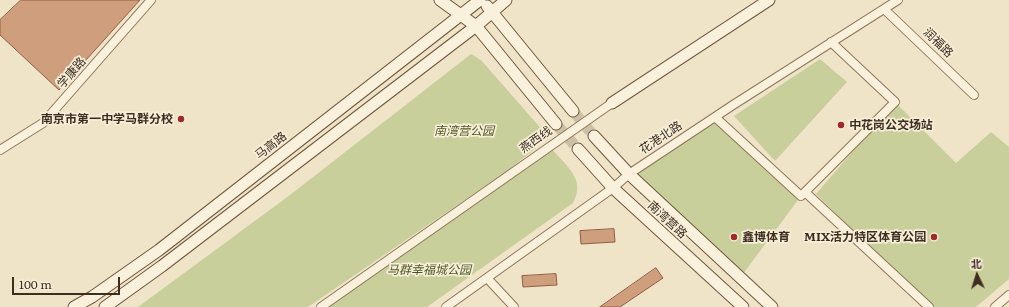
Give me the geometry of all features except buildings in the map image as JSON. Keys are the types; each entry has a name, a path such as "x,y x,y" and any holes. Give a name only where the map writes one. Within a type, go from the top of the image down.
{"main road":[{"path":"440,0 476,26 556,124"},
{"path":"481,0 492,11 573,111"},
{"name":"马高路","path":"74,307 92,297 159,250 461,14 481,0"},
{"path":"105,307 162,266 476,26 506,0"},
{"name":"燕西线","path":"612,103 770,0"},
{"path":"594,136 629,174 772,307"},
{"name":"南湾营路","path":"578,149 613,188 743,307"}],"street":[{"name":"学康路","path":"0,150 43,123 152,0"},
{"name":"花港北路","path":"446,307 613,188 629,174 898,0"},
{"name":"润福路","path":"884,8 974,95"},
{"path":"803,194 895,102 831,42"},
{"name":"燕西线","path":"321,307 612,103"},
{"path":"715,117 929,307"},
{"path":"487,278 514,307"},
{"path":"995,307 1009,295"}],"green space":[{"name":"南湾营公园","path":"471,54 481,60 545,133 533,143 536,148 507,171 308,307 138,307 290,195"},
{"path":"820,59 847,82 775,161 734,116"},
{"name":"MIX活力特区体育公园","path":"895,102 956,163 991,132 1009,147 1009,279 976,307 930,307 816,194"},
{"name":"鑫博体育","path":"715,117 801,196 740,278 629,174"},
{"name":"马群幸福城公园","path":"553,150 569,168 576,180 576,195 573,203 427,307 328,307"}],"tunnel":[{"path":"573,111 594,136"},
{"path":"556,124 578,149"}],"place":[{"name":"南京市第一中学马群分校","path":"181,119"},
{"name":"中花岗公交场站","path":"841,125"},
{"name":"鑫博体育","path":"734,237"},
{"name":"MIX活力特区体育公园","path":"934,237"}]}
